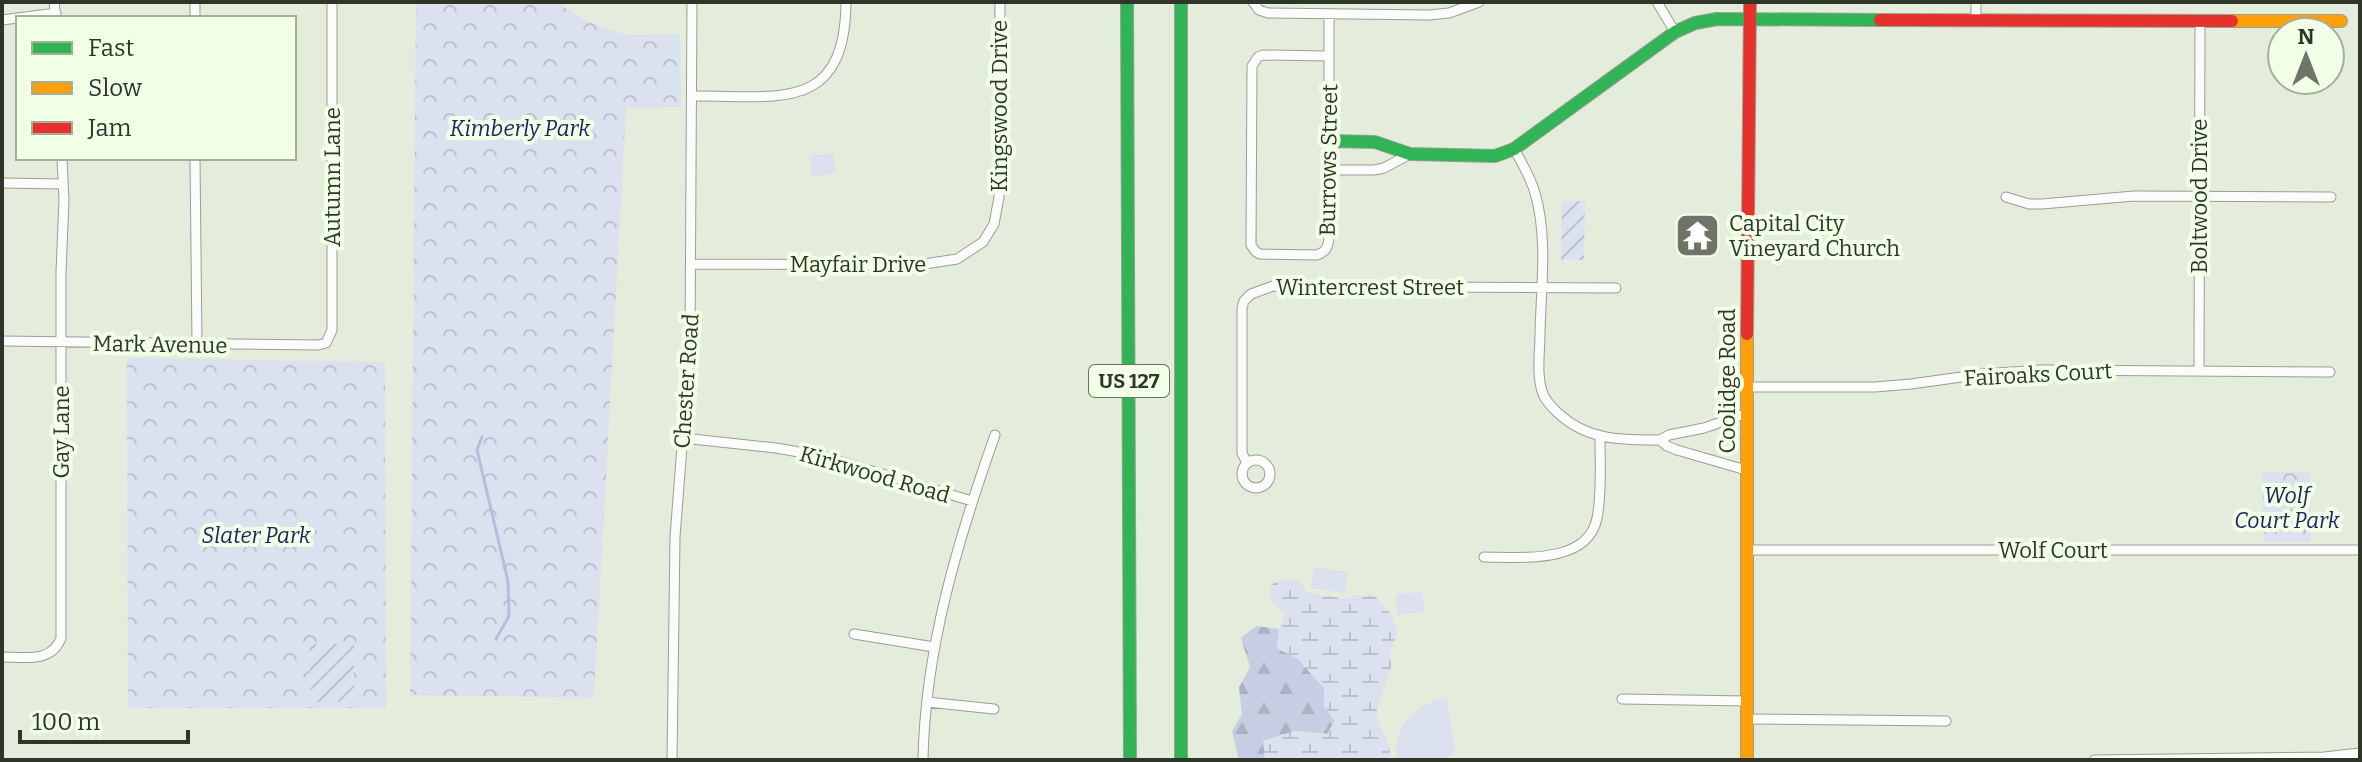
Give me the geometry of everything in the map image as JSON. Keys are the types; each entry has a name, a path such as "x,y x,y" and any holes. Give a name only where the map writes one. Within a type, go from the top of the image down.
{"main road":[{"name":"US 127","path":"1127,2 1130,760"},
{"name":"US 127","path":"1181,2 1181,760"},
{"name":"Coolidge Road","path":"1747,760 1750,2"},
{"path":"1329,141 1385,144 1410,154 1495,156 1514,149 1675,32 1706,21 2266,20"}],"street":[{"path":"54,2 56,16"},
{"name":"Autumn Lane","path":"318,345 326,343 332,330 332,2"},
{"name":"Chester Road","path":"672,760 675,537 690,343 692,2"},
{"path":"692,96 785,96 814,86 828,74 839,55 844,37 846,2"},
{"name":"Kingswood Drive","path":"998,210 1000,2"},
{"path":"1253,2 1259,10 1268,13 1438,15 1479,2"},
{"path":"1657,2 1675,32"},
{"path":"1976,2 1976,20"},
{"path":"1329,14 1329,56"},
{"name":"Boltwood Drive","path":"2199,371 2200,20"},
{"name":"Burrows Street","path":"1263,55 1329,56 1329,238 1326,250 1317,255 1260,254 1251,245 1252,66 1263,55"},
{"path":"1384,168 1389,164 1391,155 1385,144"},
{"path":"1514,149 1528,175 1539,212 1540,381 1550,405 1583,431 1619,441 1660,440 1747,413"},
{"path":"1329,170 1384,168 1410,154"},
{"name":"Gay Lane","path":"2,657 45,656 53,652 61,638 62,160"},
{"path":"195,160 197,344"},
{"path":"2,183 63,184"},
{"path":"2006,197 2029,204 2116,197 2331,197"},
{"name":"Mayfair Drive","path":"692,264 938,263 957,259 983,242 998,210"},
{"name":"Wintercrest Street","path":"1247,463 1242,453 1242,308 1251,294 1273,286 1342,287 1388,292 1430,287 1616,288"},
{"name":"Mark Avenue","path":"2,341 318,345"},
{"name":"Fairoaks Court","path":"1747,387 1875,387 2012,371 2330,372"},
{"path":"923,760 934,647 951,572 995,435"},
{"name":"Kirkwood Road","path":"683,438 822,456 972,501"},
{"path":"1484,557 1546,557 1583,542 1597,520 1600,438"},
{"path":"1660,440 1677,450 1746,470"},
{"name":"Wolf Court","path":"1747,550 2360,550"},
{"path":"854,634 934,647"},
{"path":"1622,699 1747,701"},
{"path":"927,702 994,709"},
{"path":"1747,719 1946,721"},
{"path":"2094,760 2324,758 2360,753"}],"green space":[{"name":"Kimberly Park","path":"416,2 556,2 586,21 625,35 680,34 681,107 626,108 594,698 410,695"},
{"path":"833,153 836,173 812,177 809,156"},
{"path":"1562,201 1585,201 1584,260 1561,260"},
{"name":"Slater Park","path":"127,358 385,362 386,708 128,708"},
{"name":"Wolf Court Park","path":"2262,472 2310,473 2311,542 2264,542"},
{"path":"1314,567 1348,572 1345,593 1311,588"},
{"path":"1278,580 1299,581 1307,592 1346,599 1353,595 1375,596 1391,614 1398,632 1390,650 1391,668 1377,709 1377,719 1389,746 1391,760 1265,760 1263,741 1295,731 1327,734 1335,721 1324,706 1324,688 1298,659 1277,648 1279,629 1285,615 1271,602 1270,586"},
{"path":"1422,592 1424,612 1397,615 1396,594"},
{"path":"1256,626 1279,629 1277,648 1298,659 1324,688 1324,706 1335,721 1327,734 1295,731 1264,741 1265,760 1239,760 1232,731 1242,714 1239,687 1250,667 1241,638"},
{"path":"309,644 354,644 354,701 311,702"},
{"path":"1447,698 1455,750 1451,757 1396,760 1398,737 1408,718 1425,705"}],"waterway":[{"path":"482,437 477,450 508,581 509,616 496,639"}],"traffic: fast":[{"path":"1127,2 1130,760"},
{"path":"1181,2 1181,760"},
{"path":"1329,141 1375,142 1410,154 1495,156 1514,149 1675,32 1695,23 1717,19 1880,20"}],"traffic: slow":[{"path":"2232,21 2266,21"},
{"path":"1747,334 1747,760"}],"traffic: jam":[{"path":"1747,334 1750,2"},
{"path":"1880,20 2232,21"}],"place":[{"name":"Capital City Vineyard Church","path":"1698,236"}]}
